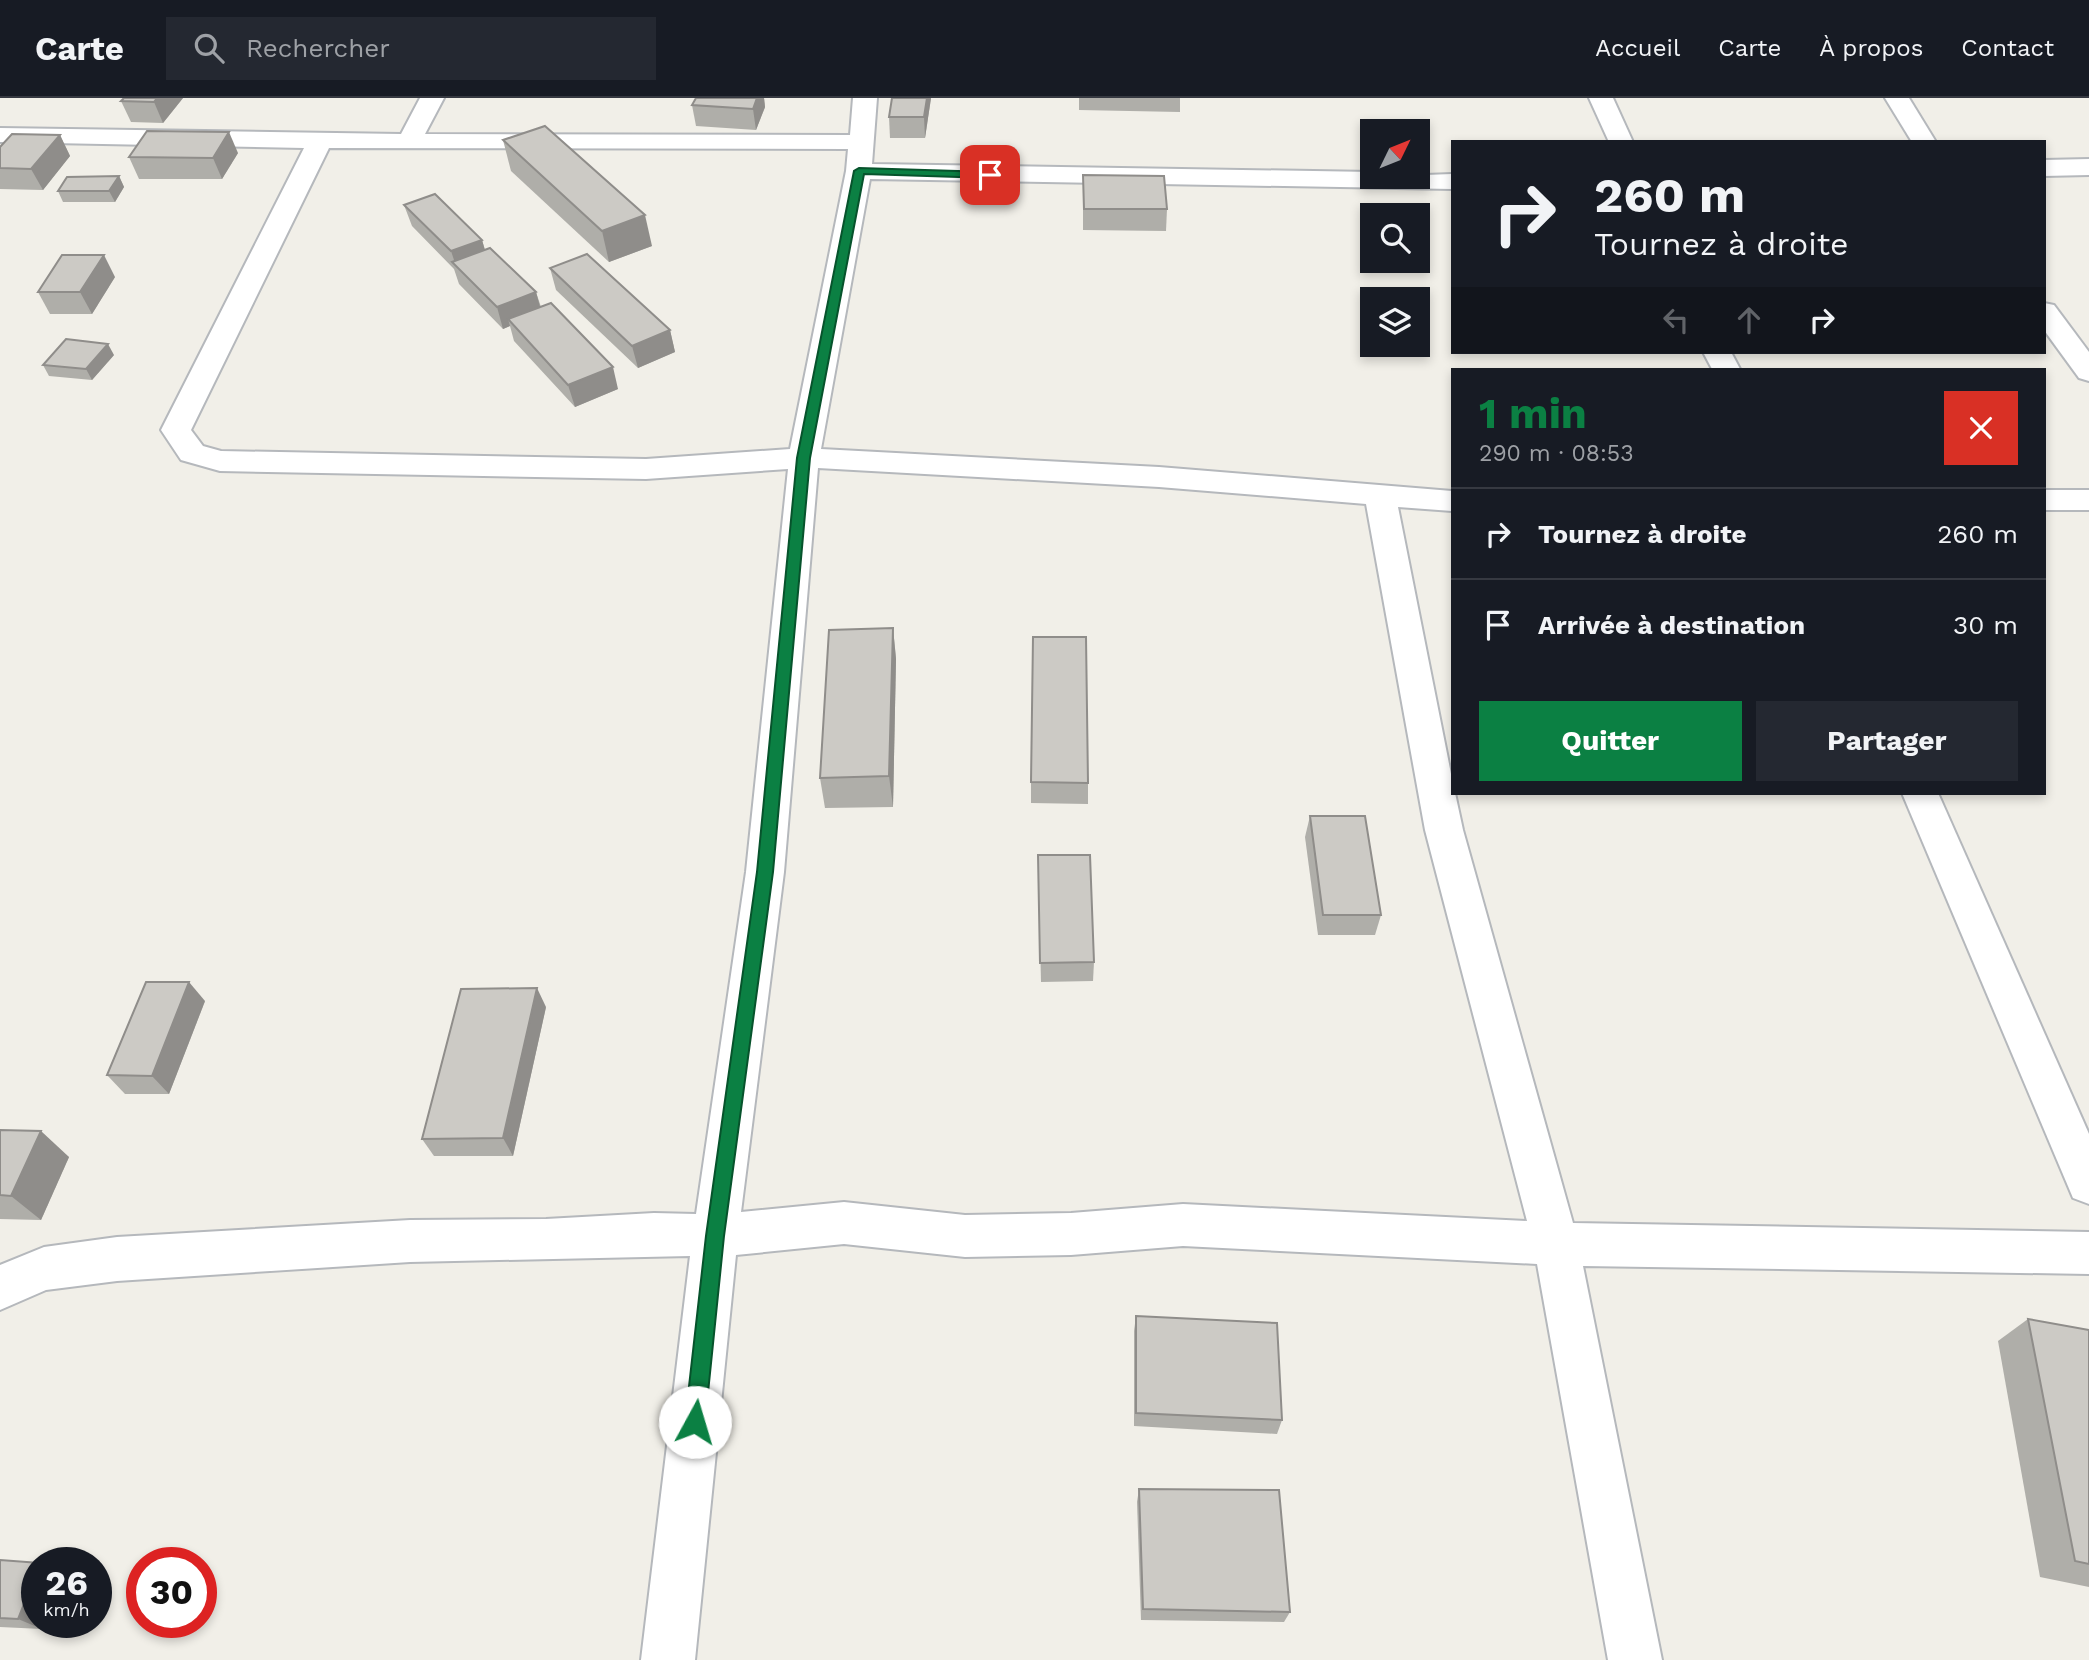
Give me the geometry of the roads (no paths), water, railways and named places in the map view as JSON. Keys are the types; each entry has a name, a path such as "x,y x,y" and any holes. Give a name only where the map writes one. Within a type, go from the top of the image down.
{"street":[{"path":"409,141 432,98"},
{"path":"668,1660 715,1236 765,872 804,458 860,156 865,98"},
{"path":"1601,98 1620,140"},
{"path":"1897,98 1923,140"},
{"path":"0,135 409,141 860,156 964,175 1451,181"},
{"path":"320,141 176,430 192,453 220,461 646,469 804,458 1159,477 1451,501"},
{"path":"2046,168 2089,167"},
{"path":"2046,314 2089,372"},
{"path":"1380,496 1444,830 1556,1244 1635,1660"},
{"path":"2046,500 2089,500"},
{"path":"1921,795 2089,1184"},
{"path":"0,1288 22,1270 117,1259 410,1241 546,1240 654,1234 715,1236 844,1223 965,1236 1071,1234 1183,1225 1556,1244 2089,1253"}]}
